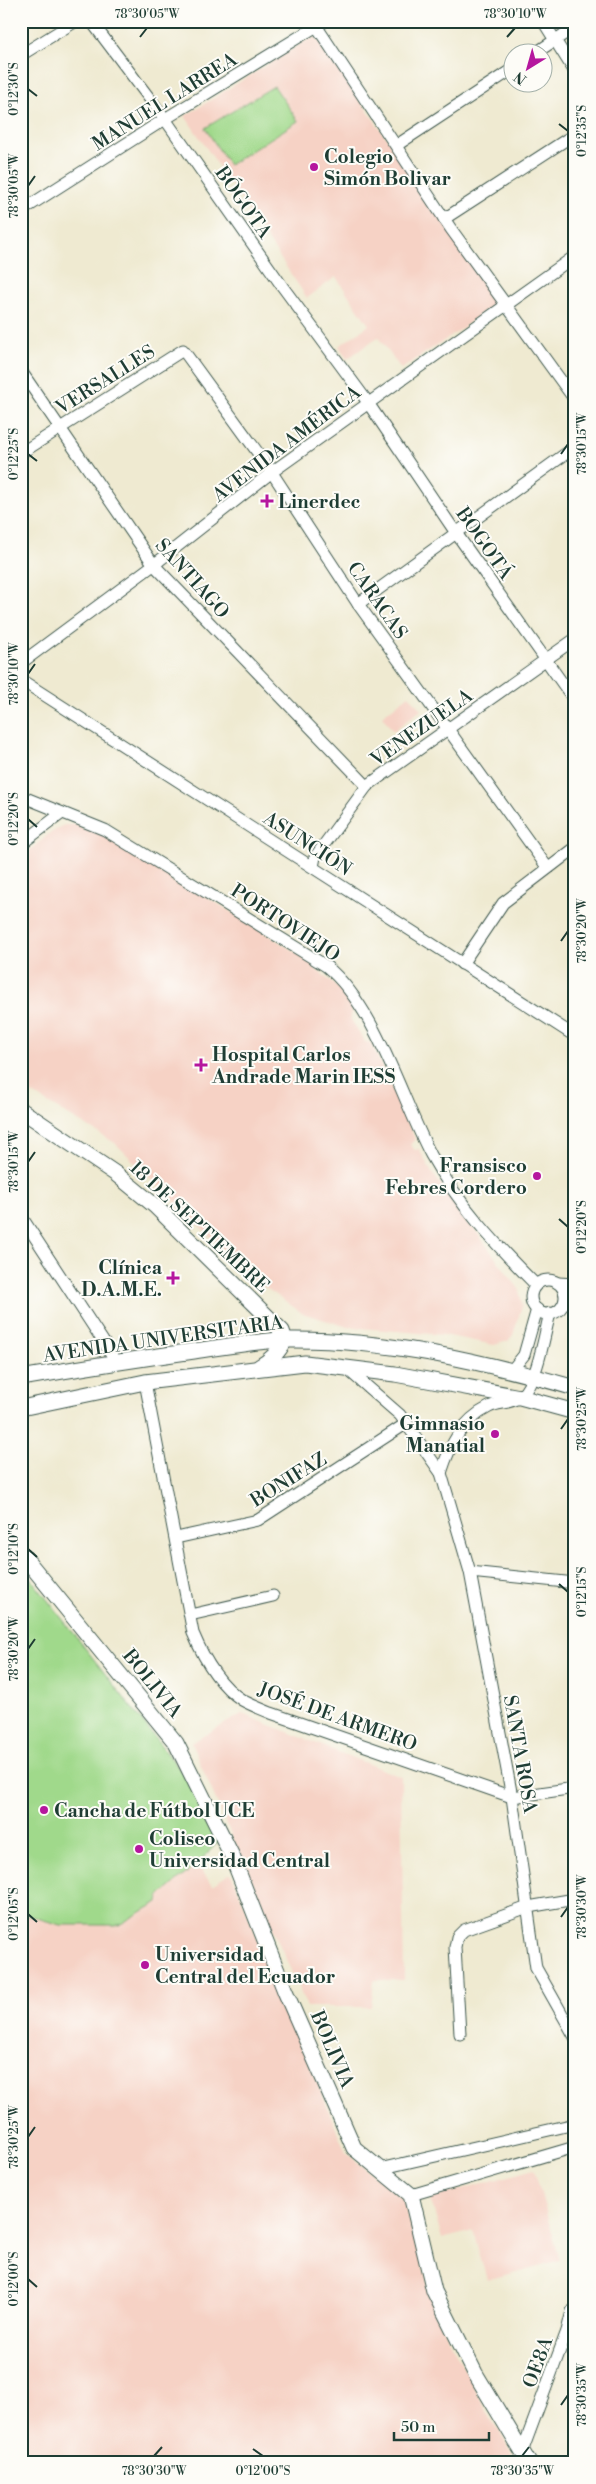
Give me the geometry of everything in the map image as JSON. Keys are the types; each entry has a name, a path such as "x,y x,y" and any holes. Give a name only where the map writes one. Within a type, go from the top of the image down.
{"street":[{"path":"21,55 76,21"},
{"name":"BÓGOTA","path":"91,21 165,119 368,403"},
{"path":"543,21 575,72"},
{"path":"318,23 444,219 575,400"},
{"name":"MANUEL LARREA","path":"21,211 318,23"},
{"path":"552,42 575,27"},
{"path":"397,145 504,75"},
{"path":"444,219 575,134"},
{"name":"AVENIDA AMÉRICA","path":"21,662 154,564 272,472 575,256"},
{"name":"VERSALLES","path":"21,453 183,350"},
{"name":"CARACAS","path":"183,350 272,472 358,604 547,867"},
{"name":"SANTIAGO","path":"21,371 59,429 154,564 367,786"},
{"name":"BOGOTÁ","path":"368,403 456,534 575,701"},
{"path":"358,604 575,447"},
{"name":"VENEZUELA","path":"313,867 314,858 367,786 449,730 575,639"},
{"name":"ASUNCIÓN","path":"21,680 575,1036"},
{"name":"PORTOVIEJO","path":"21,796 105,830 326,966 341,979 364,1012 431,1154 453,1192 476,1222 536,1285"},
{"path":"21,844 62,813"},
{"path":"462,964 503,903 547,867 575,848"},
{"name":"18 DE SEPTIEMBRE","path":"22,1112 116,1174 155,1206 282,1331 285,1340"},
{"path":"21,1216 116,1361"},
{"path":"558,1283 570,1304 550,1313 537,1309 532,1300 533,1289 536,1285 546,1280 575,1284"},
{"path":"511,1371 524,1355 537,1309"},
{"path":"441,1473 450,1446 458,1433 472,1418 489,1407 520,1397 534,1376 550,1313"},
{"path":"257,1368 271,1360 285,1340"},
{"name":"AVENIDA UNIVERSITARIA","path":"21,1378 116,1361 285,1340 332,1342 417,1351 534,1376 575,1388"},
{"path":"21,1408 145,1382 305,1363 344,1367 520,1397 575,1412"},
{"name":"SANTA ROSA","path":"344,1367 374,1391 407,1423 441,1473 470,1572 512,1797 536,1968 575,2037"},
{"name":"JOSÉ DE ARMERO","path":"145,1382 193,1633 202,1654 219,1678 241,1699 270,1713 512,1797 575,1788"},
{"name":"BONIFAZ","path":"176,1538 258,1520 407,1423"},
{"name":"BOLIVIA","path":"21,1553 176,1742 232,1856 286,1991 354,2148 411,2195"},
{"path":"470,1572 575,1583"},
{"path":"190,1615 273,1596"},
{"path":"460,2034 455,1948 457,1937 464,1930 528,1907 575,1899"},
{"path":"379,2169 575,2124"},
{"path":"525,2457 475,2373 434,2291 411,2195 575,2147"},
{"name":"OE8A","path":"525,2457 572,2311"}],"shaded area":[{"name":"Colegio Simón Bolivar","path":"315,35 499,300 460,330 401,369 378,337 347,359 339,346 369,325 336,277 307,298 185,116"},
{"path":"409,695 421,710 393,731 382,716"},
{"name":"Hospital Carlos Andrade Marin IESS","path":"64,825 75,825 112,838 313,963 313,967 341,990 354,1005 350,1018 365,1042 371,1043 415,1139 410,1145 415,1150 419,1149 432,1173 519,1289 522,1306 513,1335 508,1341 494,1345 444,1335 348,1327 302,1313 255,1280 115,1143 21,1087 21,858 49,834"},
{"name":"Universidad Central del Ecuador","path":"21,1566 181,1771 219,1841 197,1864 212,1885 231,1873 346,2153 403,2199 439,2321 491,2419 518,2463 21,2463"},
{"path":"242,1714 401,1777 404,1980 374,1980 371,2007 307,2007 191,1743"},
{"path":"534,2169 560,2260 487,2280 473,2231 442,2239 430,2198"}],"green space":[{"path":"274,86 298,121 229,165 205,128"},
{"path":"21,1566 181,1771 204,1806 219,1841 197,1864 159,1897 158,1902 119,1925 60,1925 21,1913"}],"place":[{"name":"Colegio Simón Bolivar","path":"314,167"},
{"name":"Linerdec","path":"267,501"},
{"name":"Hospital Carlos Andrade Marin IESS","path":"201,1065"},
{"name":"Fransisco Febres Cordero","path":"537,1176"},
{"name":"Clínica D.A.M.E.","path":"173,1278"},
{"name":"Gimnasio Manatial","path":"495,1434"},
{"name":"Cancha de Fútbol UCE","path":"44,1810"},
{"name":"Coliseo Universidad Central","path":"139,1849"},
{"name":"Universidad Central del Ecuador","path":"145,1965"}]}
